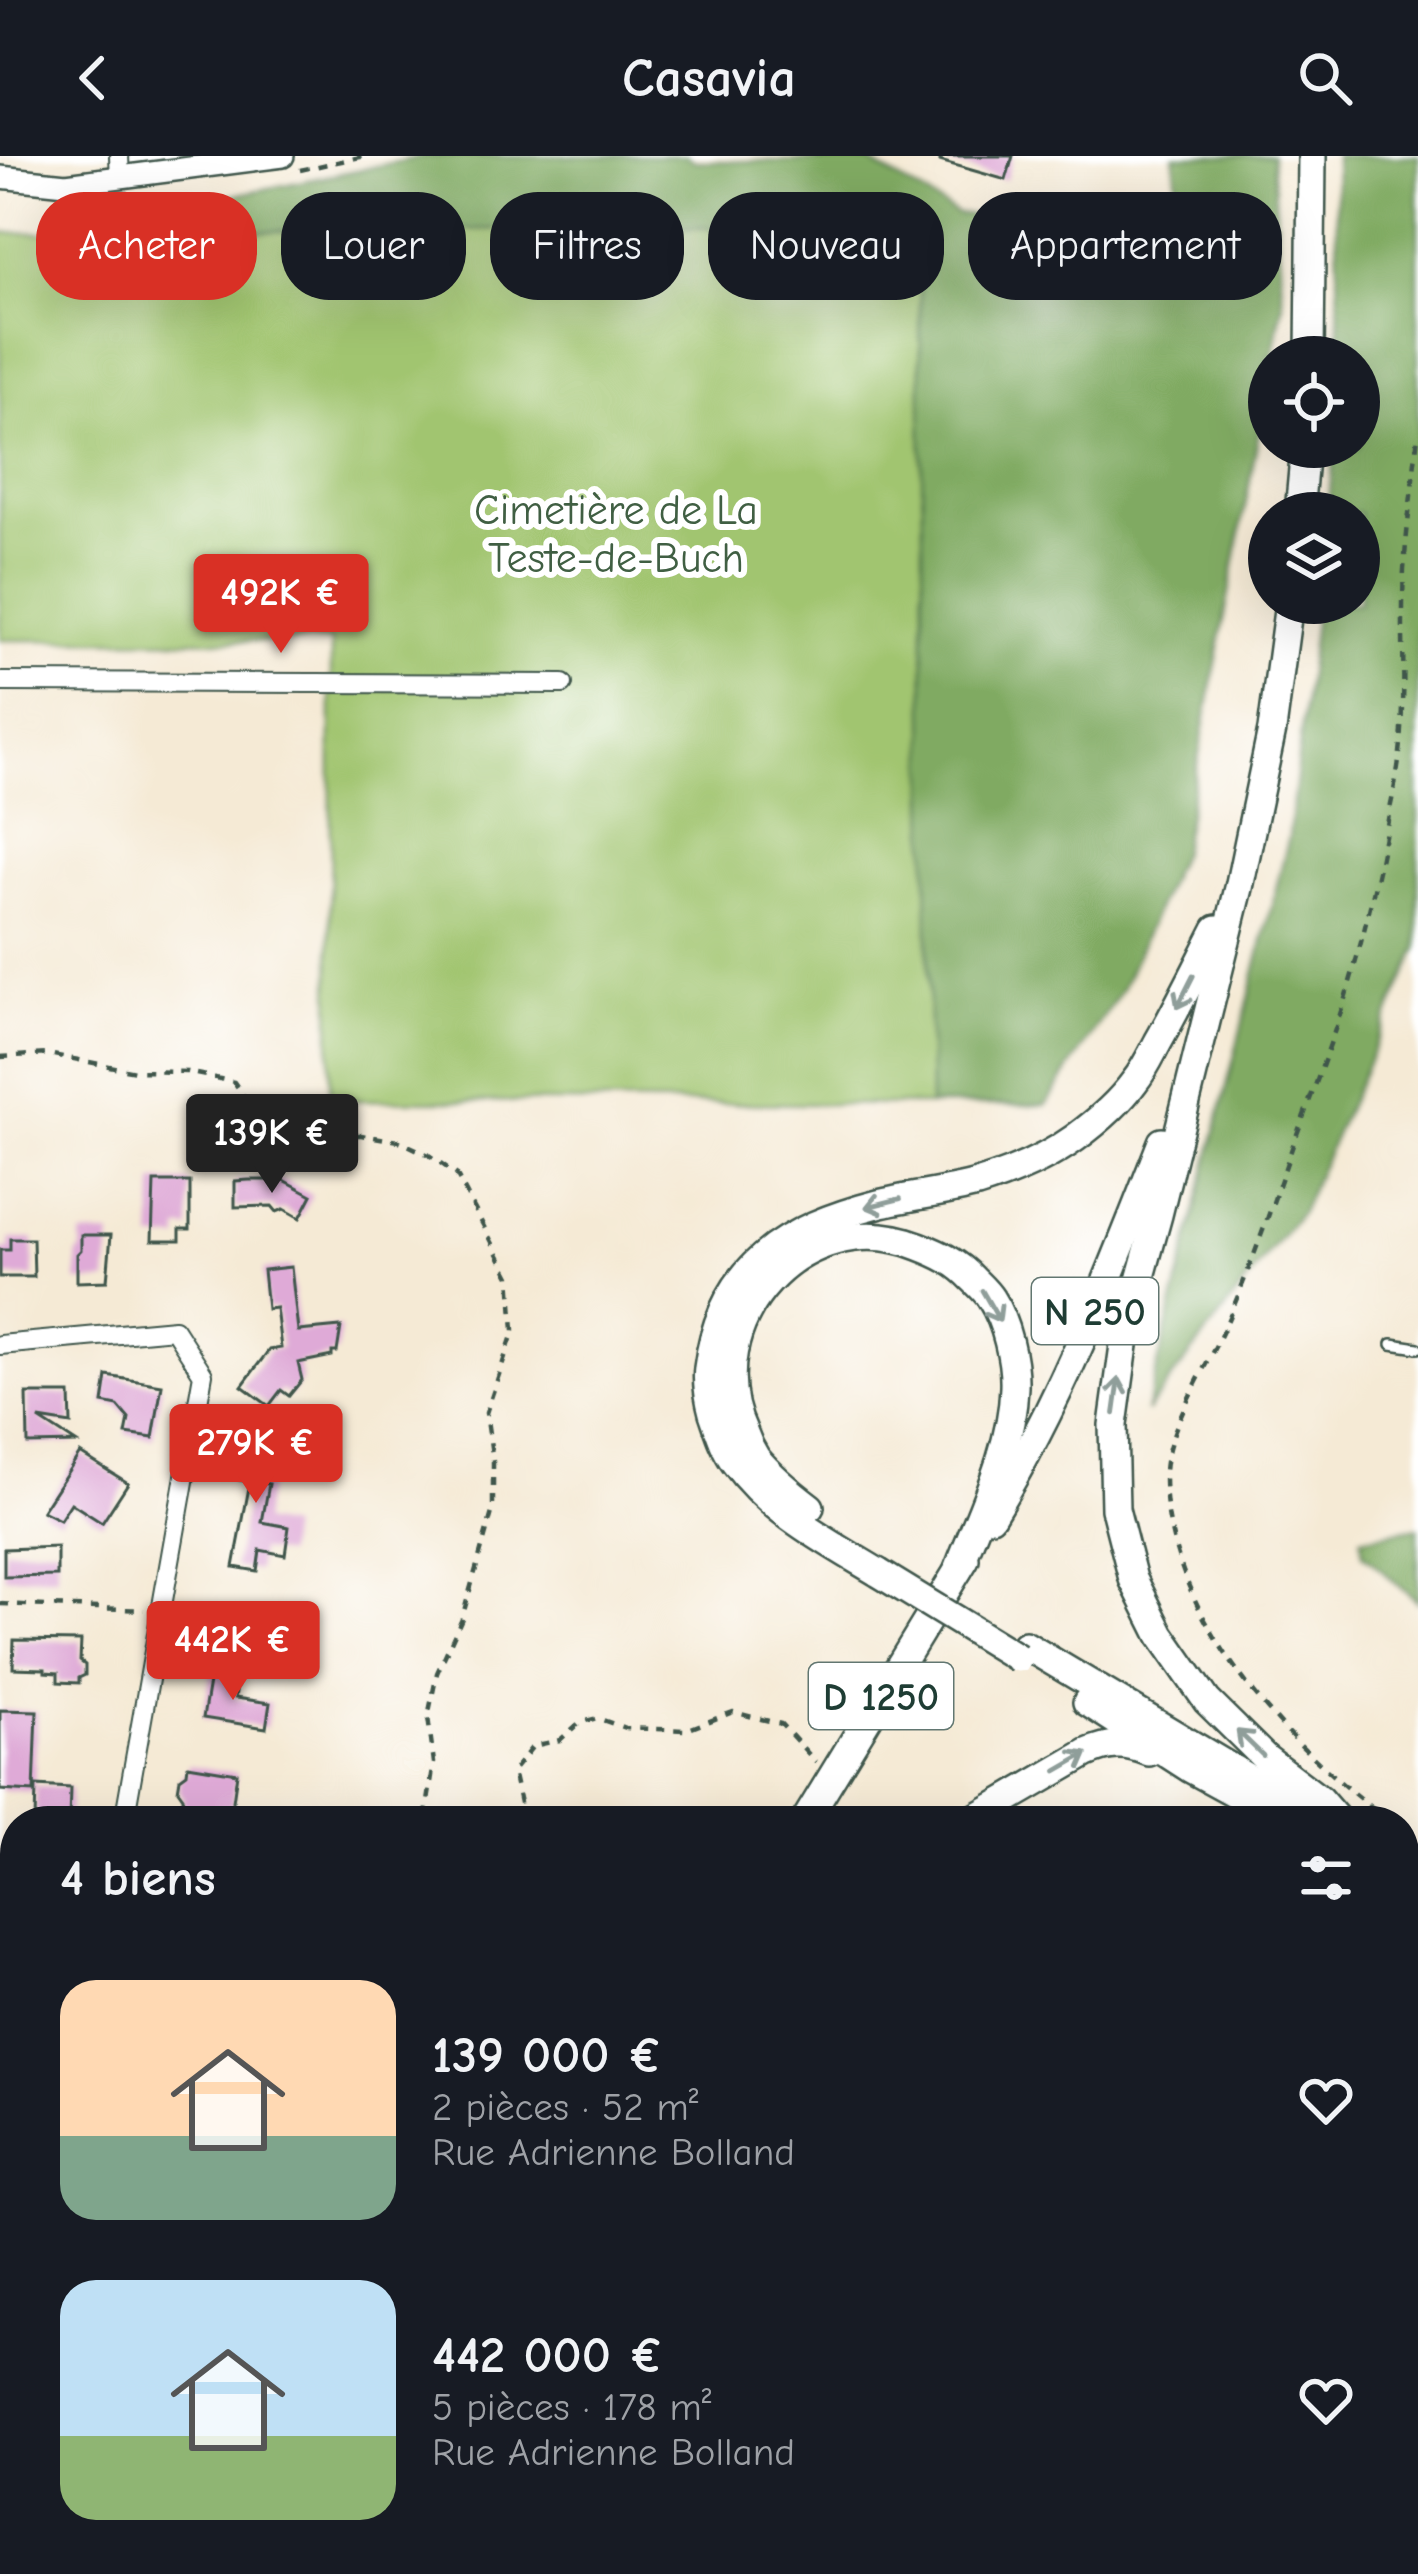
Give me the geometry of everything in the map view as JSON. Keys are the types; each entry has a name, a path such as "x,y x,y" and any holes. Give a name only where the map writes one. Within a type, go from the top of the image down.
{"main road":[{"path":"1310,336 1312,156"},
{"name":"N 250","path":"958,1570 1019,1470 1091,1320 1203,1038 1272,730 1286,624"},
{"path":"1239,888 1137,1079 1109,1109 1075,1138 1034,1163 975,1184 880,1203 796,1232 742,1276 719,1320 706,1378 721,1437 735,1463 768,1499 824,1539 883,1567 1294,1806"},
{"path":"1203,1038 1126,1330 1113,1425 1114,1509 1133,1579 1161,1635 1207,1701 1324,1806"},
{"path":"883,1567 782,1485 753,1454 736,1416 729,1379 735,1337 750,1304 782,1268 825,1244 872,1236 904,1240 944,1255 966,1271 991,1299 1006,1336 1014,1382 1010,1430 958,1570"},
{"name":"D 1250","path":"814,1806 958,1570"},
{"path":"1022,1652 1191,1769 1259,1806"},
{"path":"996,1806 1106,1744 1136,1747 1191,1769"}],"street":[{"path":"0,177 59,184 119,167 283,156"},
{"path":"0,682 562,684"},
{"path":"0,1345 174,1329 203,1374 127,1806"}],"lane":[{"path":"1392,1344 1418,1348"}],"path":[{"path":"1370,1806 1298,1742 1252,1689 1213,1633 1178,1557 1165,1471 1173,1436 1262,1234 1372,905 1401,742 1404,568 1418,434"},
{"path":"0,1057 48,1054 234,1082 248,1102 276,1122 310,1134 399,1142 456,1174 511,1276 514,1330 486,1413 493,1509 462,1618 437,1673 428,1717 434,1763 427,1806"},
{"path":"0,1604 162,1611"},
{"path":"521,1806 513,1771 533,1746 560,1740 579,1723 597,1718 625,1728 686,1730 734,1712 781,1724 832,1777"}],"green space":[{"path":"426,156 686,156 695,161 868,161 920,192 708,192 708,228 684,228 684,192 490,192 490,229 466,229 466,192 281,192 281,231 257,231 257,192 249,192"},
{"path":"1174,156 1272,156 1275,192 1177,192"},
{"path":"1335,156 1418,156 1418,948 1301,1212 1146,1412 1289,836 1314,624 1380,624 1380,492 1330,492 1332,468 1380,468 1380,336 1339,336"},
{"path":"944,206 968,215 968,300 1282,300 1282,290 1283,303 1277,336 1248,336 1248,468 1252,468 1181,852 1122,989 1046,1105 930,1105 920,300 944,300"},
{"name":"Cimetière de La Teste-de-Buch","path":"684,228 708,228 708,300 920,300 930,1105 330,1100 331,641 0,640 0,233 36,233 36,300 257,300 257,231 281,231 281,300 466,300 466,229 490,229 490,300 684,300"},
{"path":"1418,1527 1418,1602 1363,1554 1361,1538"}],"building":[{"path":"940,156 1013,156 1006,180 940,161"},
{"path":"284,1180 312,1195 300,1218 272,1206 235,1207 235,1181"},
{"path":"154,1182 190,1182 190,1229 180,1229 180,1240 152,1240"},
{"path":"81,1235 111,1235 107,1281 77,1282"},
{"path":"10,1239 33,1239 34,1277 0,1277 0,1250 10,1250"},
{"path":"291,1267 298,1331 341,1327 337,1352 298,1363 302,1380 289,1396 281,1390 269,1406 242,1386 269,1350 281,1348 276,1308 267,1309 263,1270"},
{"path":"107,1376 162,1385 153,1438 126,1434 129,1419 118,1406 103,1403"},
{"path":"27,1394 70,1394 71,1424 39,1419 76,1443 28,1444"},
{"path":"241,1433 270,1438 262,1483 269,1484 262,1522 289,1527 285,1555 260,1550 257,1571 234,1567 250,1482 234,1479"},
{"path":"80,1453 128,1483 102,1523 71,1503 60,1520 42,1511"},
{"path":"57,1547 57,1576 4,1577 4,1549"},
{"path":"14,1640 81,1641 85,1675 79,1683 58,1682 58,1673 13,1668"},
{"path":"211,1670 239,1674 235,1698 270,1703 266,1728 203,1718"},
{"path":"0,1710 37,1711 34,1792 0,1790"},
{"path":"188,1765 237,1773 232,1806 184,1806 178,1790 180,1778"},
{"path":"36,1786 70,1788 69,1806 35,1806"}]}
